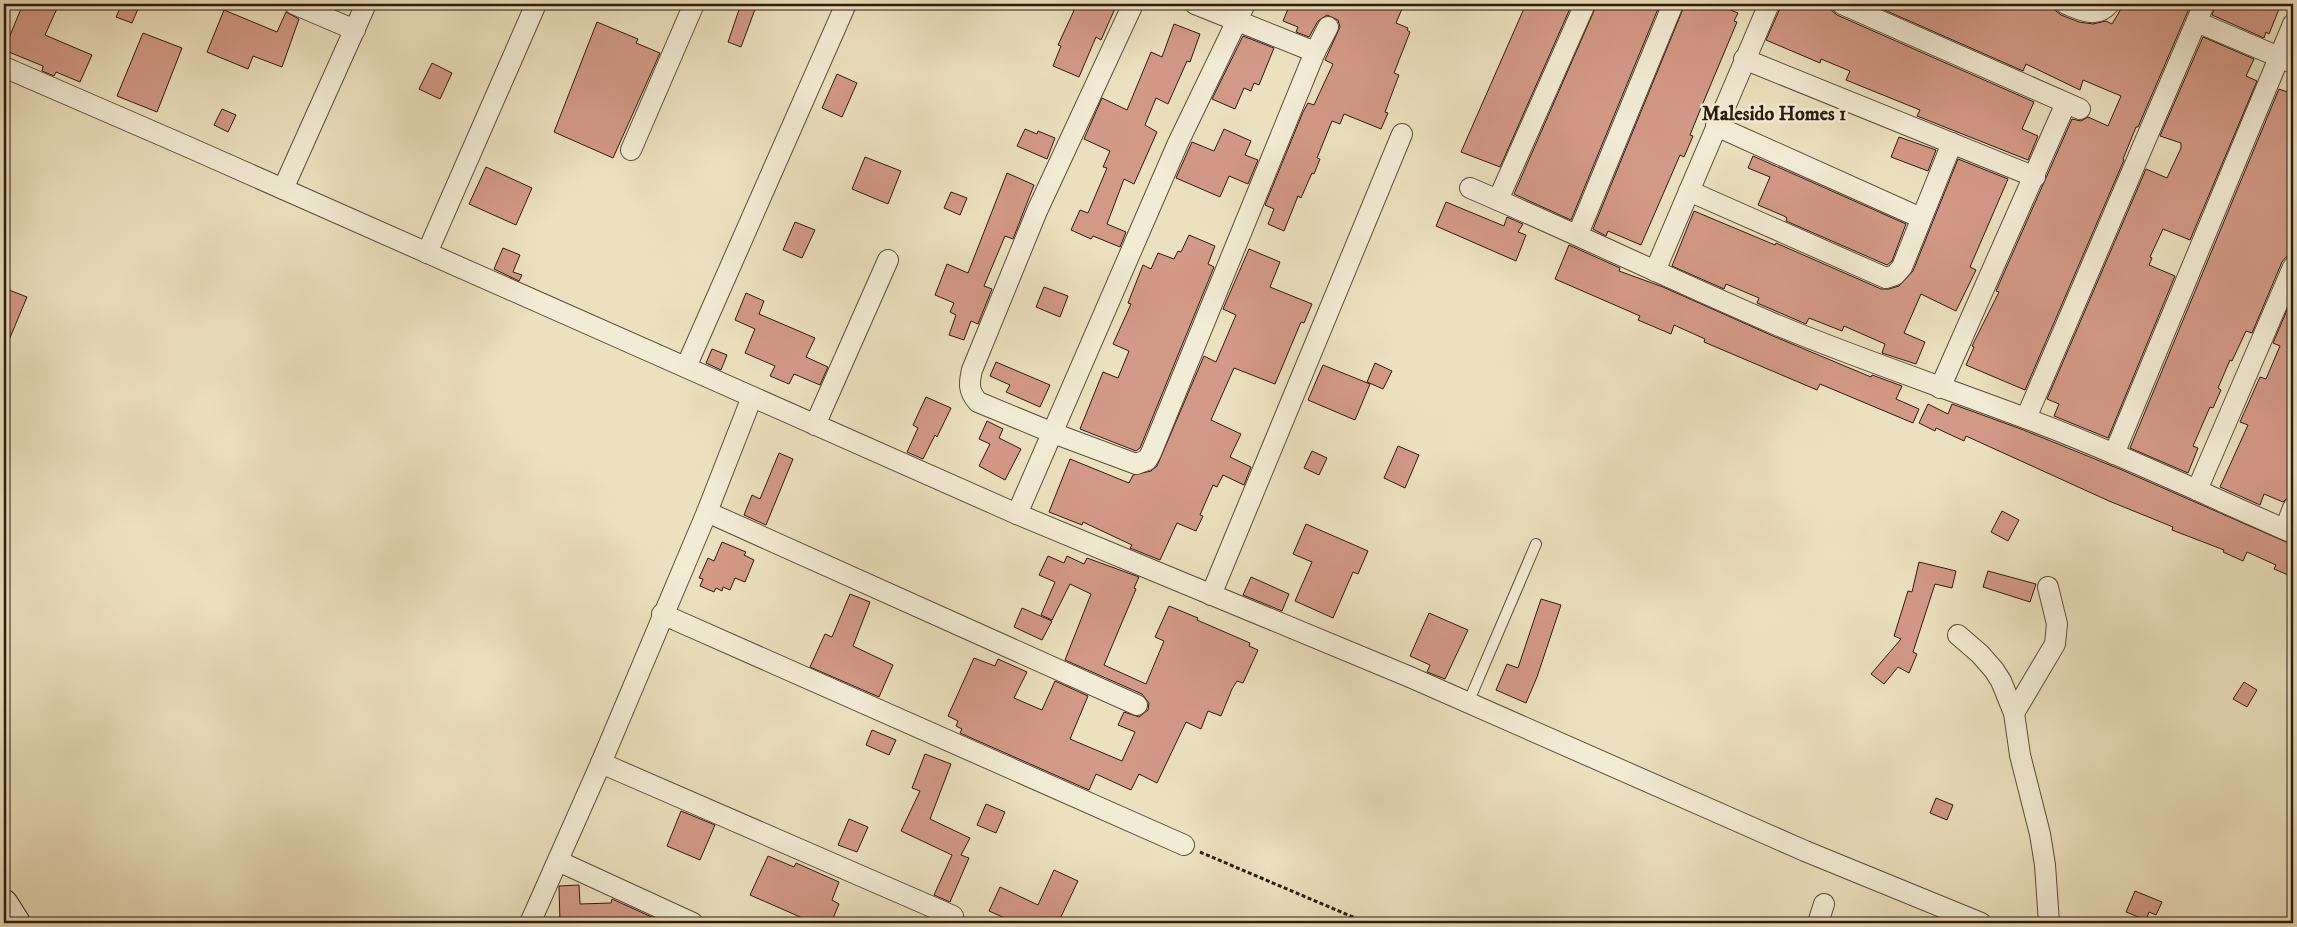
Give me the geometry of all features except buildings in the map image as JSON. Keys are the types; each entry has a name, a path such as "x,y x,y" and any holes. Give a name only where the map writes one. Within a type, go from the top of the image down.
{"main road":[{"path":"4,904 16,923"}],"street":[{"path":"294,4 355,30"},
{"path":"283,189 366,4"},
{"path":"427,253 536,4"},
{"path":"631,150 694,4"},
{"path":"686,367 846,4"},
{"path":"1132,4 1037,211 972,370 969,382 972,395 978,402 1128,462 1142,464 1147,460 1315,52 1328,27"},
{"path":"1195,4 1241,12 1315,52"},
{"path":"1498,200 1585,4"},
{"path":"1578,234 1673,4"},
{"path":"1655,271 1769,4"},
{"path":"1842,4 2073,106 2035,177 1940,388"},
{"path":"2066,4 2088,13 2094,13 2109,4"},
{"path":"1017,514 1178,143 1241,12"},
{"path":"2026,418 2200,13 2286,60"},
{"path":"2114,454 2286,60 2293,24"},
{"path":"1744,59 2035,177"},
{"path":"4,67 1017,514 1468,702 1805,851 1981,923"},
{"path":"1716,126 1921,218"},
{"path":"1211,595 1402,134"},
{"path":"1689,191 1886,278 1899,272 1902,267 1952,143"},
{"path":"1470,188 1578,234 1655,271 1779,325 1940,388 2026,418 2114,454 2289,531 2293,508"},
{"path":"815,425 888,260"},
{"path":"2197,490 2293,268"},
{"path":"530,923 601,763 662,614 707,512 752,396"},
{"path":"707,512 1137,705"},
{"path":"2014,714 2055,644 2057,624 2048,587"},
{"path":"662,614 1184,845"},
{"path":"1958,635 1980,654 1994,670 2001,681 2014,714 2020,755 2040,834 2045,865 2049,923"},
{"path":"601,763 953,916"},
{"path":"558,861 692,923"},
{"path":"1818,923 1824,904"}],"lane":[{"path":"1468,702 1536,544"}],"path":[{"path":"1184,845 1367,923"}],"district":[{"name":"Malesido Homes 1","path":"1774,114"}]}
